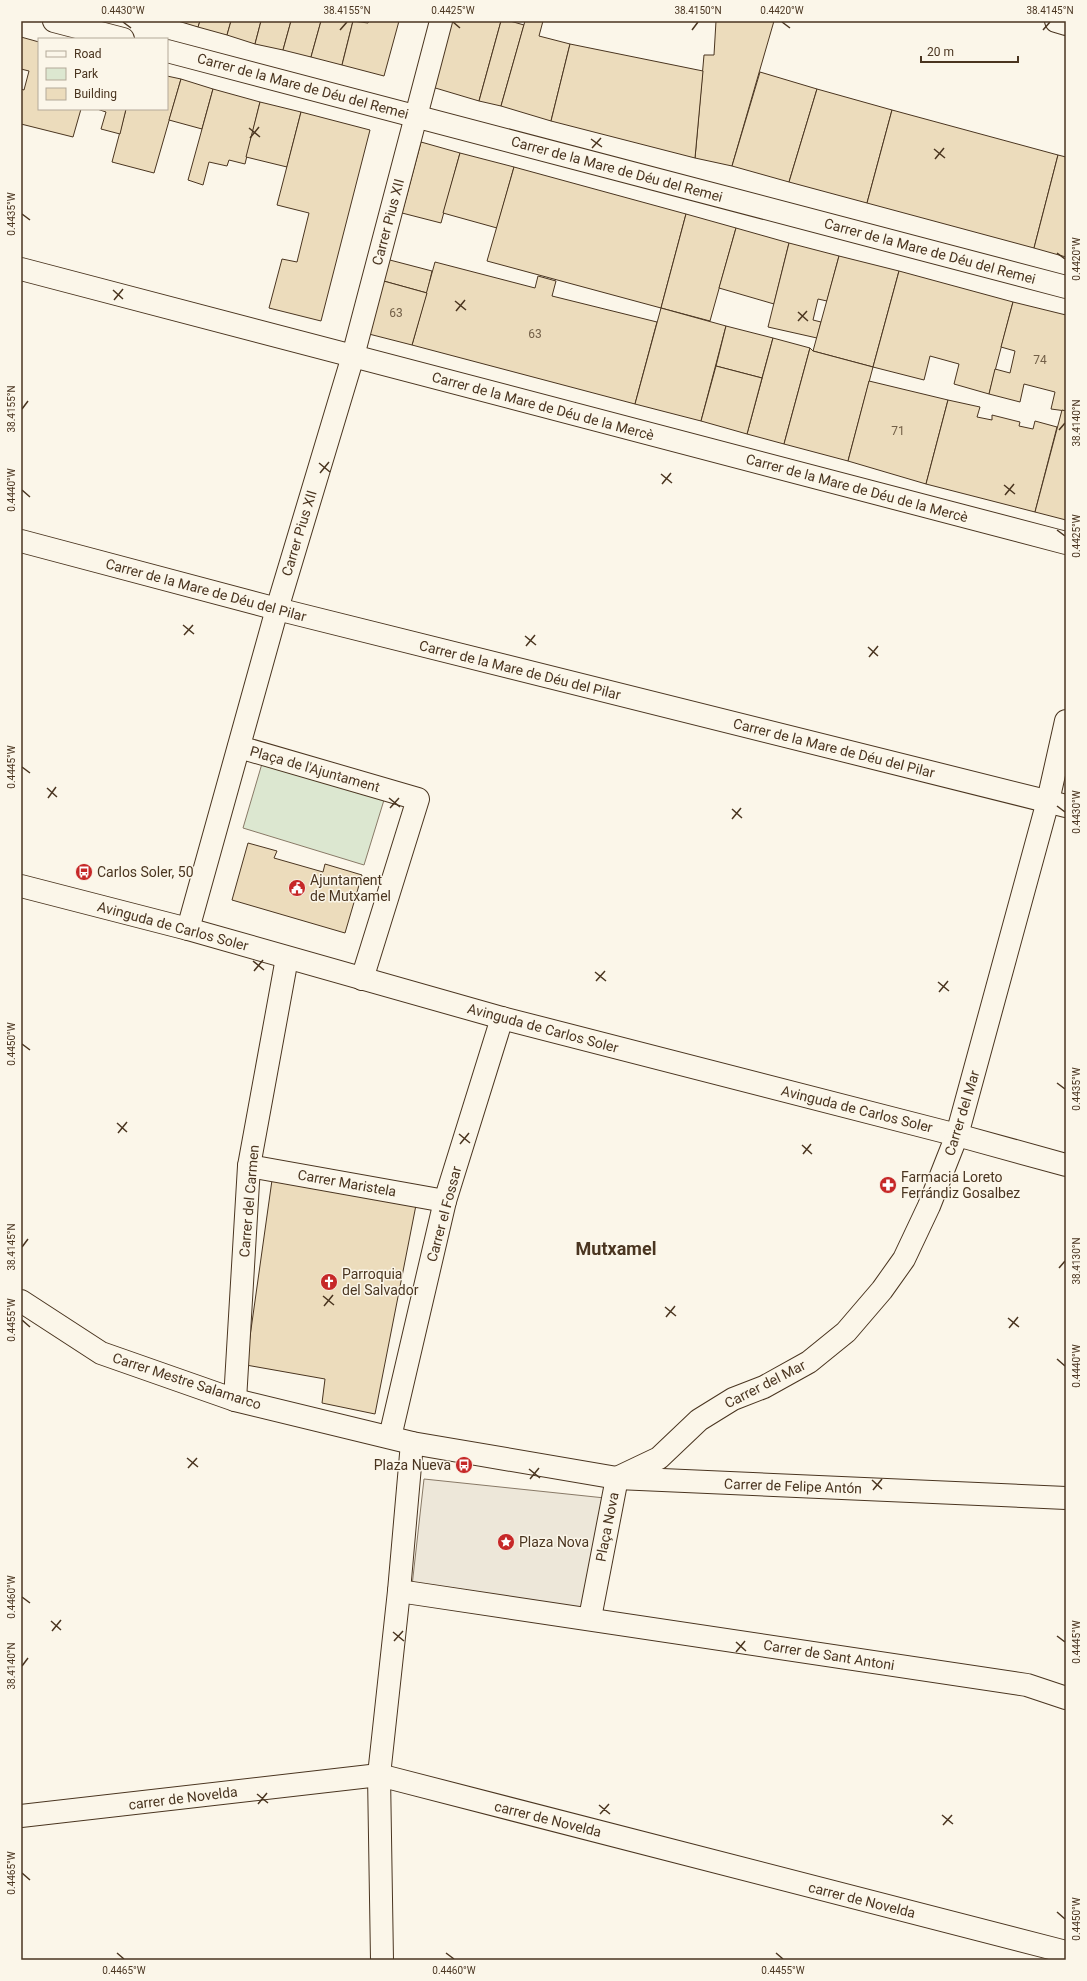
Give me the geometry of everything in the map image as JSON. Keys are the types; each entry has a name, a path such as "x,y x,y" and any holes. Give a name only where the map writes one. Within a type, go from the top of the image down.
{"street":[{"path":"54,21 119,38"},
{"name":"Carrer Pius XII","path":"188,929 277,609 353,356 441,21"},
{"path":"1056,21 1066,24"},
{"name":"Carrer de la Mare de Déu del Remei","path":"168,51 1066,287"},
{"name":"Carrer de la Mare de Déu de la Mercè","path":"21,269 1066,543"},
{"name":"Carrer de la Mare de Déu del Pilar","path":"21,542 277,609 1057,803"},
{"name":"Carrer del Mar","path":"617,1478 659,1458 699,1420 733,1399 764,1387 809,1362 846,1332 882,1290 904,1259 929,1206 957,1135 1057,803 1066,721"},
{"name":"Plaça de l'Ajuntament","path":"239,747 418,799 362,978"},
{"name":"Avinguda de Carlos Soler","path":"21,886 188,929 502,1018 957,1135 1066,1165"},
{"name":"Carrer del Carmen","path":"235,1400 249,1166 287,958"},
{"name":"Carrer el Fossar","path":"390,1437 445,1201 502,1018"},
{"name":"Carrer Maristela","path":"249,1166 445,1201"},
{"name":"Carrer Mestre Salamarco","path":"21,1301 101,1353 235,1400 412,1443"},
{"path":"382,1960 379,1775 399,1591 412,1443"},
{"name":"Plaça Nova","path":"412,1443 617,1478 590,1618"},
{"name":"Carrer de Felipe Antón","path":"617,1478 1066,1498"},
{"path":"399,1591 590,1618"},
{"name":"Carrer de Sant Antoni","path":"590,1618 1027,1685 1066,1698"},
{"name":"carrer de Novelda","path":"21,1816 379,1775 1066,1952"}],"green space":[{"path":"266,750 388,787 364,865 243,828"}],"shaded area":[{"name":"Plaza Nova","path":"424,1479 605,1498 581,1610 412,1586"}],"building":[{"path":"178,21 200,21 198,27"},
{"path":"200,21 231,21 227,35 198,27"},
{"path":"231,21 261,21 255,44 227,35"},
{"path":"261,21 291,21 283,50 255,44"},
{"path":"291,21 321,21 311,57 283,50"},
{"path":"321,21 353,21 342,65 311,57"},
{"path":"353,21 368,23 369,21 399,21 384,76 342,65"},
{"path":"451,21 501,21 479,101 432,87"},
{"path":"501,21 510,21 524,25 501,106 479,101"},
{"path":"525,21 543,21 539,36 570,44 551,121 501,106"},
{"path":"716,21 774,21 732,166 695,158 704,55 714,55"},
{"path":"21,37 38,42 38,110 81,110 73,137 21,124 21,89 24,90 29,71 21,69"},
{"path":"570,44 703,71 695,158 551,121"},
{"path":"760,72 817,89 789,182 732,166"},
{"path":"168,76 181,79 154,173 112,162 126,110 168,110"},
{"path":"181,79 213,89 202,129 169,120"},
{"path":"213,89 260,102 245,164 229,160 227,166 209,162 203,185 188,180"},
{"path":"817,89 892,110 867,203 789,182"},
{"path":"260,102 301,112 287,167 246,157"},
{"path":"100,110 126,110 120,134 101,129 106,112"},
{"path":"892,110 1058,155 1034,248 867,203"},
{"path":"301,112 370,130 321,321 269,308 282,259 297,262 309,213 277,205"},
{"path":"421,142 460,153 441,223 402,213"},
{"path":"460,153 514,167 497,228 443,213"},
{"path":"1058,155 1066,157 1066,257 1034,248"},
{"path":"514,167 686,214 661,308 487,261"},
{"path":"686,214 736,228 710,321 661,308"},
{"path":"736,228 789,243 774,304 719,288"},
{"path":"789,243 839,256 827,301 818,299 813,320 821,322 817,338 768,327"},
{"path":"839,256 899,271 873,367 813,351"},
{"path":"386,259 432,271 427,293 380,280"},
{"path":"435,262 535,288 538,276 556,281 552,296 657,322 635,404 412,345"},
{"path":"899,271 1013,302 989,394 954,384 959,364 930,356 924,380 873,367"},
{"path":"380,280 427,293 412,345 365,333"},
{"path":"1013,302 1066,315 1066,411 1051,409 1055,392 1024,384 1020,402 989,394 995,369 1010,373 1015,351 1001,347"},
{"path":"661,308 726,326 701,421 635,404"},
{"path":"726,326 773,338 762,378 716,366"},
{"path":"773,338 810,348 784,444 747,434"},
{"path":"810,348 813,351 873,367 848,461 784,444"},
{"path":"716,366 762,378 747,434 701,421"},
{"path":"869,381 948,400 926,484 848,461"},
{"path":"948,400 980,407 977,417 992,420 992,415 1020,422 1019,426 1033,429 1035,421 1057,427 1035,512 926,484"},
{"path":"1062,410 1066,411 1066,520 1035,512"},
{"name":"Ajuntament de Mutxamel","path":"248,843 277,851 274,858 323,872 325,864 362,875 345,933 232,900"},
{"name":"Parroquia del Salvador","path":"273,1173 417,1200 375,1414 322,1403 325,1379 246,1365"}],"place":[{"name":"Carlos Soler, 50","path":"84,872"},
{"name":"Ajuntament de Mutxamel","path":"297,888"},
{"name":"Farmacia Loreto Ferrándiz Gosalbez","path":"888,1185"},
{"name":"Parroquia del Salvador","path":"329,1282"},
{"name":"Plaza Nueva","path":"464,1465"},
{"name":"Plaza Nova","path":"506,1542"}],"district":[{"name":"Mutxamel","path":"616,1249"}]}
